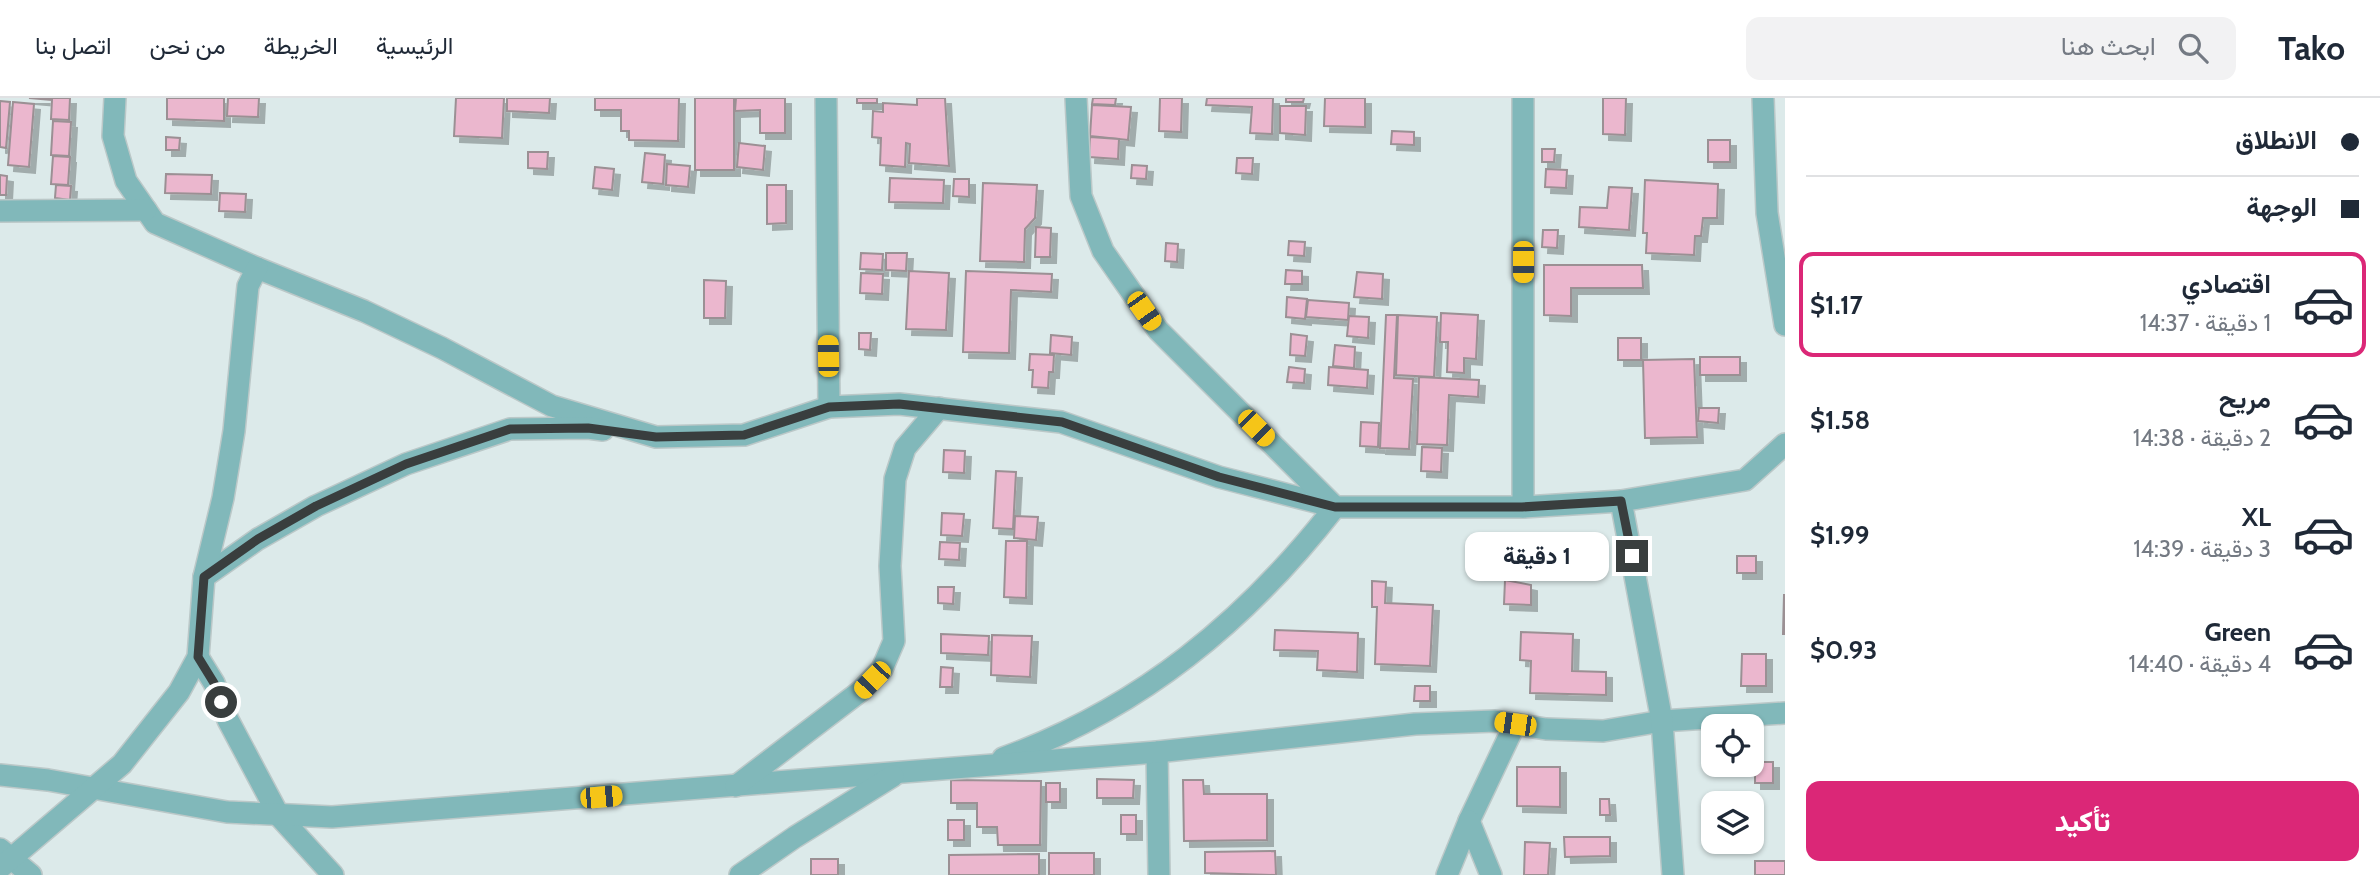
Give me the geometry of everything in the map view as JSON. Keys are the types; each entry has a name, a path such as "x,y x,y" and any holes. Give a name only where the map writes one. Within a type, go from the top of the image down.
{"street":[{"path":"115,98 113,136 125,181 155,223 364,311 442,348 552,406 656,437"},
{"path":"826,98 829,407"},
{"path":"1076,98 1081,196 1103,251 1158,330 1335,507"},
{"path":"1522,507 1523,98"},
{"path":"1763,98 1785,325"},
{"path":"0,211 146,210"},
{"path":"31,875 4,859 122,764 178,692 198,657 204,577 223,498 234,431 248,286 257,268"},
{"path":"204,577 258,539 316,506 406,464 510,429 588,428 656,437 744,435 829,407 899,404 1062,422 1219,477 1335,507 1522,507 1621,501 1745,480 1785,444"},
{"path":"736,786 862,690 882,670 894,641 890,566 895,480 905,448 939,408"},
{"path":"1621,501 1662,721 1670,869"},
{"path":"977,767 1024,750 1091,719 1155,681 1195,652 1270,584 1304,547 1335,507"},
{"path":"198,657 214,683 228,720 279,816 333,875"},
{"path":"0,775 93,788 227,812 332,817 1157,752 1415,724 1495,721 1546,729 1603,731 1662,721 1785,713"},
{"path":"1447,875 1469,821 1515,724"},
{"path":"1157,752 1159,875"},
{"path":"740,875 795,836 898,773"},
{"path":"1469,821 1492,875"}],"building":[{"path":"29,98 70,98 69,120 51,119 52,100"},
{"path":"167,98 224,98 224,121 167,119"},
{"path":"228,98 259,98 258,117 227,116"},
{"path":"456,98 504,98 502,138 454,136"},
{"path":"507,98 550,98 549,113 507,111"},
{"path":"595,98 679,98 678,141 629,140 629,131 621,131 621,110 595,110"},
{"path":"695,98 734,98 734,170 695,170"},
{"path":"736,98 785,98 785,133 760,133 760,110 735,111"},
{"path":"857,98 877,98 877,103 857,103"},
{"path":"917,98 945,98 949,166 909,163 910,144 906,143 905,167 880,165 881,138 872,137 873,111 883,112 883,103 917,105"},
{"path":"1093,98 1116,98 1115,105 1092,104"},
{"path":"1160,98 1182,98 1181,132 1159,131"},
{"path":"1207,98 1273,98 1272,134 1250,133 1252,107 1206,105"},
{"path":"1286,98 1304,98 1303,102 1286,102"},
{"path":"1325,98 1365,98 1365,127 1324,126"},
{"path":"1603,98 1626,98 1625,135 1603,134"},
{"path":"0,101 10,102 6,148 0,147"},
{"path":"13,102 34,104 29,167 8,165"},
{"path":"1092,105 1131,107 1128,140 1090,136"},
{"path":"1280,106 1306,106 1305,135 1280,133"},
{"path":"53,121 71,122 69,156 51,155"},
{"path":"1392,131 1414,132 1414,145 1391,144"},
{"path":"166,137 180,138 179,150 166,150"},
{"path":"1090,137 1119,139 1118,159 1089,157"},
{"path":"1708,140 1730,140 1730,162 1708,162"},
{"path":"739,143 765,146 763,170 737,167"},
{"path":"1542,149 1555,149 1554,162 1542,162"},
{"path":"528,152 548,152 547,169 528,168"},
{"path":"645,153 665,155 663,184 642,182"},
{"path":"53,156 70,157 68,185 51,184"},
{"path":"1237,158 1253,158 1252,174 1236,173"},
{"path":"667,164 690,166 688,187 666,185"},
{"path":"1132,165 1147,166 1146,179 1131,178"},
{"path":"595,167 614,169 612,190 593,188"},
{"path":"1546,169 1567,170 1566,188 1545,187"},
{"path":"166,174 212,175 211,194 165,193"},
{"path":"0,175 7,176 6,195 0,195"},
{"path":"890,178 944,180 943,203 889,202"},
{"path":"954,179 969,179 969,197 953,196"},
{"path":"1645,180 1718,184 1717,218 1703,218 1701,236 1695,236 1694,255 1646,253 1647,233 1643,233"},
{"path":"983,183 1037,185 1035,218 1025,229 1024,262 980,261"},
{"path":"56,185 71,186 70,200 55,198"},
{"path":"767,185 786,185 786,223 767,224"},
{"path":"1609,187 1632,188 1629,230 1579,227 1580,207 1607,208"},
{"path":"220,193 246,194 245,212 219,211"},
{"path":"1036,227 1051,228 1050,257 1035,257"},
{"path":"1543,230 1558,230 1557,248 1542,247"},
{"path":"1289,241 1305,242 1304,256 1288,255"},
{"path":"1166,243 1178,244 1177,262 1165,261"},
{"path":"861,253 883,254 882,270 860,269"},
{"path":"886,253 907,253 906,271 886,270"},
{"path":"1544,265 1642,265 1643,288 1571,288 1571,316 1544,315"},
{"path":"1286,270 1302,271 1302,284 1285,284"},
{"path":"909,271 949,273 946,330 906,329"},
{"path":"966,271 1052,274 1051,292 1011,290 1009,353 963,352"},
{"path":"1357,272 1383,274 1382,299 1354,297"},
{"path":"861,273 883,274 882,294 860,293"},
{"path":"704,280 726,281 725,318 704,318"},
{"path":"1287,297 1307,299 1305,319 1286,317"},
{"path":"1308,300 1349,303 1348,320 1306,317"},
{"path":"1441,313 1478,315 1476,359 1464,358 1464,373 1447,372 1448,342 1440,342"},
{"path":"1386,315 1397,315 1394,378 1413,379 1409,449 1380,448"},
{"path":"1398,315 1437,317 1434,377 1396,375"},
{"path":"1349,316 1369,317 1368,338 1347,336"},
{"path":"859,333 871,333 870,350 859,349"},
{"path":"1291,334 1307,336 1305,356 1290,355"},
{"path":"1051,335 1072,337 1071,355 1050,353"},
{"path":"1618,338 1641,338 1641,360 1618,360"},
{"path":"1335,345 1355,347 1354,368 1333,366"},
{"path":"1030,354 1054,355 1048,388 1032,387"},
{"path":"1700,357 1740,357 1740,375 1700,375"},
{"path":"1694,359 1697,437 1645,438 1643,360"},
{"path":"1289,367 1305,369 1304,383 1287,382"},
{"path":"1329,367 1368,370 1367,388 1328,385"},
{"path":"1419,377 1479,380 1478,397 1449,395 1447,445 1417,444"},
{"path":"1699,408 1719,408 1718,423 1698,421"},
{"path":"1361,422 1379,423 1378,447 1360,446"},
{"path":"1422,447 1442,448 1441,472 1421,471"},
{"path":"944,450 965,451 964,473 943,472"},
{"path":"996,471 1016,472 1013,529 993,528"},
{"path":"942,513 964,514 962,536 941,535"},
{"path":"1015,516 1038,517 1036,540 1014,538"},
{"path":"1006,541 1027,541 1026,598 1004,597"},
{"path":"940,542 960,543 959,560 939,559"},
{"path":"1737,556 1756,556 1756,573 1737,573"},
{"path":"1505,580 1531,585 1531,605 1504,604"},
{"path":"1372,581 1386,582 1385,603 1433,605 1430,666 1375,664 1377,607 1372,607"},
{"path":"938,587 954,587 953,604 938,603"},
{"path":"1784,595 1785,634 1783,634"},
{"path":"1275,630 1358,633 1357,672 1317,670 1318,651 1274,650"},
{"path":"1521,632 1573,634 1572,671 1606,672 1606,695 1530,693 1531,661 1520,660"},
{"path":"941,634 989,636 988,655 941,653"},
{"path":"992,635 1032,636 1030,677 991,675"},
{"path":"1742,654 1766,654 1766,686 1741,686"},
{"path":"941,667 953,668 952,687 940,687"},
{"path":"1415,686 1430,686 1430,701 1414,701"},
{"path":"1764,762 1773,762 1773,783 1755,783 1755,777 1764,777"},
{"path":"1517,767 1560,767 1560,807 1517,806"},
{"path":"1097,779 1134,780 1133,798 1097,798"},
{"path":"951,780 1041,781 1040,845 998,845 997,827 977,827 977,803 951,803"},
{"path":"1183,780 1203,780 1204,794 1267,794 1267,840 1184,841"},
{"path":"1046,783 1060,783 1060,802 1046,802"},
{"path":"1600,799 1609,799 1610,815 1600,815"},
{"path":"1121,815 1136,815 1136,834 1121,834"},
{"path":"948,820 964,820 964,840 948,840"},
{"path":"1564,837 1610,837 1610,856 1565,857"},
{"path":"1525,842 1550,843 1548,875 1524,875"},
{"path":"1275,851 1276,875 1205,873 1205,852"},
{"path":"1049,853 1094,853 1094,875 1049,875"},
{"path":"1039,854 1039,875 949,875 949,855"},
{"path":"811,859 838,859 838,875 811,875"},
{"path":"1755,861 1785,861 1785,875 1755,875"}],"route":[{"path":"221,702 214,683 198,657 204,577 258,539 316,506 406,464 510,429 588,428 656,437 744,435 829,407 899,404 1062,422 1219,477 1335,507 1522,507 1621,501 1632,556"}]}
